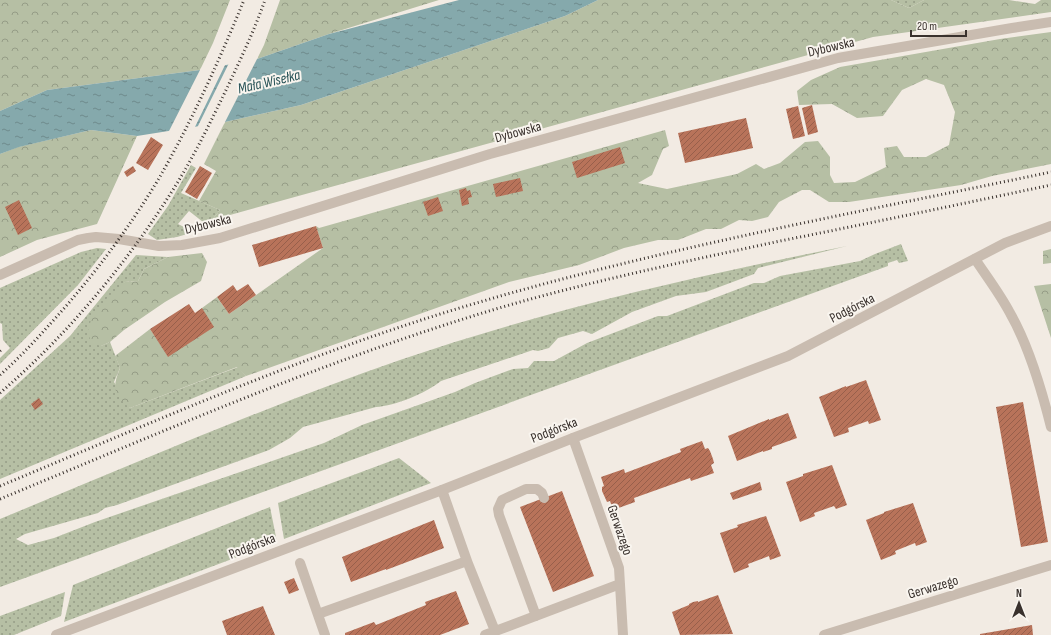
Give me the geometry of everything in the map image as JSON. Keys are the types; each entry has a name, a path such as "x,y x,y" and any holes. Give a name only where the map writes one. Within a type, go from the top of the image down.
{"street":[{"name":"Dybowska","path":"0,275 78,240 96,237 119,238 159,246 182,245 220,238 490,154 838,58 1051,22"},
{"name":"Podgórska","path":"56,635 442,490 788,356 1005,243 1051,226"},
{"path":"975,259 1011,313 1030,358 1044,397 1051,427"},
{"name":"Gerwazego","path":"573,438 619,568 623,635"},
{"path":"536,616 498,509 502,500 526,489 537,489 542,493 544,498"},
{"path":"442,490 494,631"},
{"path":"318,614 468,561"},
{"path":"300,563 326,635"},
{"name":"Gerwazego","path":"824,635 1051,565"},
{"path":"485,635 620,584"}],"green space":[{"path":"0,0 230,0 213,43 200,70 47,90 0,111"},
{"path":"280,0 439,0 329,34 257,59 264,45"},
{"path":"598,0 891,0 909,8 924,0 1009,0 1035,4 1041,0 1051,0 1051,12 873,37 212,220 220,210 199,201 216,171 204,164 225,122 301,105 565,16"},
{"path":"891,0 924,0 909,8"},
{"path":"1051,32 1051,164 992,176 961,185 849,202 829,202 810,190 802,190 779,202 768,217 752,221 739,220 721,229 706,229 678,240 658,240 624,248 579,265 509,282 246,376 237,367 130,408 120,399 117,394 115,386 120,368 115,356 150,329 168,356 202,308 217,297 229,314 323,248 316,226 319,228 665,130 669,146 663,149 652,175 638,183 667,189 737,174 756,164 764,169 780,163 805,142 818,141 830,157 830,175 834,183 855,182 886,167 884,148 897,146 904,157 926,157 949,145 955,112 944,85 926,79 902,90 883,116 857,118 832,104 799,105 797,91 811,80 840,67 1000,39"},
{"path":"91,130 137,136 97,224 37,240 0,257 0,154 18,147"},
{"path":"191,165 196,168 181,193 220,210 212,220 203,222 189,211 178,224 194,232 177,237 157,240 148,234 168,206"},
{"path":"901,244 908,261 899,263 897,260 888,263 888,266 0,587 0,519 199,436 299,397 400,360 510,325 678,282 847,246 758,268 754,274 706,292 676,296 632,312 592,334 583,331 558,338 549,348 538,351 533,350 441,381 435,386 410,398 303,427 290,438 269,450 105,508 98,513 25,534 16,539 28,545 54,538 95,522 324,443 362,425 455,392 513,369 528,368 534,361 554,361 587,343 658,316 667,316 754,283 764,283 780,276 860,261"},
{"path":"97,248 106,249 78,285 0,364 0,358 10,348 3,340 2,324 0,323 0,288 81,252"},
{"path":"1051,249 1051,263 1043,264 1043,251"},
{"path":"202,253 207,262 201,281 165,302 124,330 110,342 101,346 91,343 88,331 92,316 108,297 125,282 138,281 144,269 168,257"},
{"path":"136,255 168,257 144,269 138,281 125,282 101,346 110,342 120,368 114,382 130,408 238,367 246,376 0,479 0,400 70,336"},
{"path":"1051,284 1051,338 1034,286"},
{"path":"399,458 431,483 284,539 278,503"},
{"path":"270,507 277,542 64,622 73,585"},
{"path":"65,592 61,616 14,635 0,635 0,616"}],"water":[{"name":"Mała Wisełka","path":"459,0 598,0 565,16 301,105 225,122 137,136 91,130 19,147 0,154 0,111 47,90 200,70 257,59 329,34"}],"pier":[{"path":"258,57 224,124 197,128 229,63"},
{"path":"226,63 194,129 168,133 201,68"}],"building":[{"path":"812,105 818,132 808,135 802,108"},
{"path":"798,106 805,136 793,139 786,109"},
{"path":"746,118 753,148 685,163 678,133"},
{"path":"151,137 163,145 148,170 136,163"},
{"path":"620,147 625,163 577,178 572,162"},
{"path":"133,166 136,171 127,177 124,172"},
{"path":"200,166 212,173 197,199 185,192"},
{"path":"520,178 523,191 496,197 493,184"},
{"path":"466,188 467,191 470,190 472,197 468,198 469,204 462,206 459,190"},
{"path":"438,197 443,211 428,216 423,202"},
{"path":"19,200 32,228 18,235 5,207"},
{"path":"316,226 323,248 259,267 252,245"},
{"path":"248,284 256,295 229,314 217,297 233,285 237,291"},
{"path":"189,304 195,313 202,308 214,327 168,357 150,329"},
{"path":"866,380 881,420 869,424 868,421 848,428 849,432 834,437 819,397"},
{"path":"39,398 43,404 35,410 31,404"},
{"path":"1023,402 1048,542 1021,547 996,407"},
{"path":"788,413 797,438 772,447 772,449 737,461 728,436"},
{"path":"702,441 705,449 708,448 710,451 713,459 714,463 711,465 714,473 691,481 690,478 634,498 635,502 613,510 610,501 607,502 602,491 602,487 604,486 601,477 624,469 625,473 681,452 680,449"},
{"path":"832,465 847,505 836,509 834,506 814,513 815,516 800,522 786,482 803,476 803,474"},
{"path":"760,482 762,490 733,500 730,493"},
{"path":"562,491 594,576 553,592 520,507"},
{"path":"913,503 927,542 916,546 915,543 895,551 896,554 881,560 866,520 884,512"},
{"path":"766,516 781,556 770,560 769,556 748,564 749,567 734,573 720,533 738,527 737,525"},
{"path":"434,520 444,548 351,582 342,557"},
{"path":"294,578 299,590 289,594 284,582"},
{"path":"456,591 469,624 440,635 345,635 345,633 374,622 376,625 426,605 425,602"},
{"path":"718,595 733,634 680,635 672,612 693,602 698,602"},
{"path":"263,606 275,635 227,635 222,621"},
{"path":"1032,625 1033,635 980,635 980,634"}],"railway":[{"path":"0,375 33,343 66,306 108,254 146,199 158,180 193,114 215,69 244,0"},
{"path":"0,393 70,325 112,275 151,223 193,156 248,43 265,0"},
{"path":"0,486 271,374 381,333 437,315 589,272 666,253 1051,172"},
{"path":"0,499 313,371 441,326 506,306 608,279 780,241 1051,185"}]}
